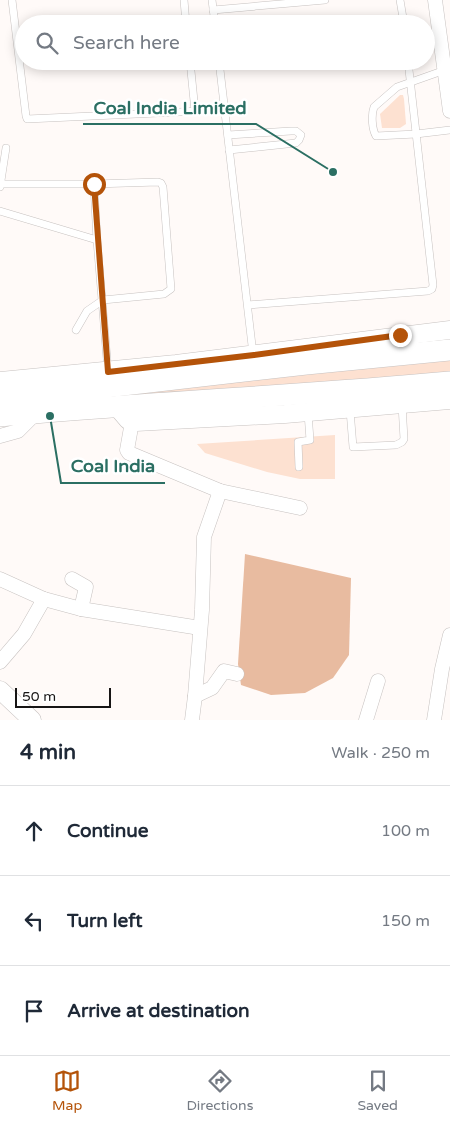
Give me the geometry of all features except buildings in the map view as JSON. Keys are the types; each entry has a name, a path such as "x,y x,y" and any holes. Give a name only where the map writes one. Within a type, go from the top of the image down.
{"main road":[{"path":"15,407 254,362 450,350"},
{"path":"15,407 116,406 320,394 450,382"}],"street":[{"path":"435,0 447,69 450,111"},
{"path":"0,381 254,362 450,330"},
{"path":"116,406 132,422 152,422 350,409 450,400"},
{"path":"0,436 18,431 15,407"},
{"path":"132,422 127,450 129,453 220,491 300,508"},
{"path":"192,720 200,628 204,537 220,491"},
{"path":"0,579 44,599 81,609 200,628"},
{"path":"72,579 86,587 81,609"},
{"path":"0,662 24,634 44,599"},
{"path":"434,720 446,670 450,635"},
{"path":"195,696 212,688 224,671 237,674"},
{"path":"366,720 378,680"},
{"path":"0,690 32,720"}],"lane":[{"path":"12,0 15,25"},
{"path":"184,0 185,15"},
{"path":"212,0 214,15"},
{"path":"213,10 325,0"},
{"path":"400,0 402,15"},
{"path":"447,69 397,87 374,107 372,111 376,136 450,130"},
{"path":"20,70 27,119 224,110"},
{"path":"191,70 195,111"},
{"path":"219,70 254,362"},
{"path":"248,305 428,291 432,289 409,70"},
{"path":"228,135 291,131 296,131 301,135 296,143 230,150"},
{"path":"6,148 0,186 152,182 161,183 163,187 171,289 164,294 103,300 87,311 76,330"},
{"path":"94,184 108,372"},
{"path":"0,211 97,240"},
{"path":"350,409 353,447 396,446 404,439 402,405"},
{"path":"299,467 298,442 310,440 308,412"}],"shaded area":[{"path":"400,95 403,95 404,99 406,124 400,128 382,128 380,114"},
{"path":"450,358 450,372 147,398 60,397"},
{"path":"335,435 335,479 300,479 267,472 205,453 197,444"},
{"path":"245,554 351,578 349,655 333,678 305,693 271,695 241,685 238,664"}],"place":[{"name":"Coal India Limited","path":"333,172"},
{"name":"Coal India","path":"50,416"}],"route":[{"path":"94,184 108,372 400,335"}]}
